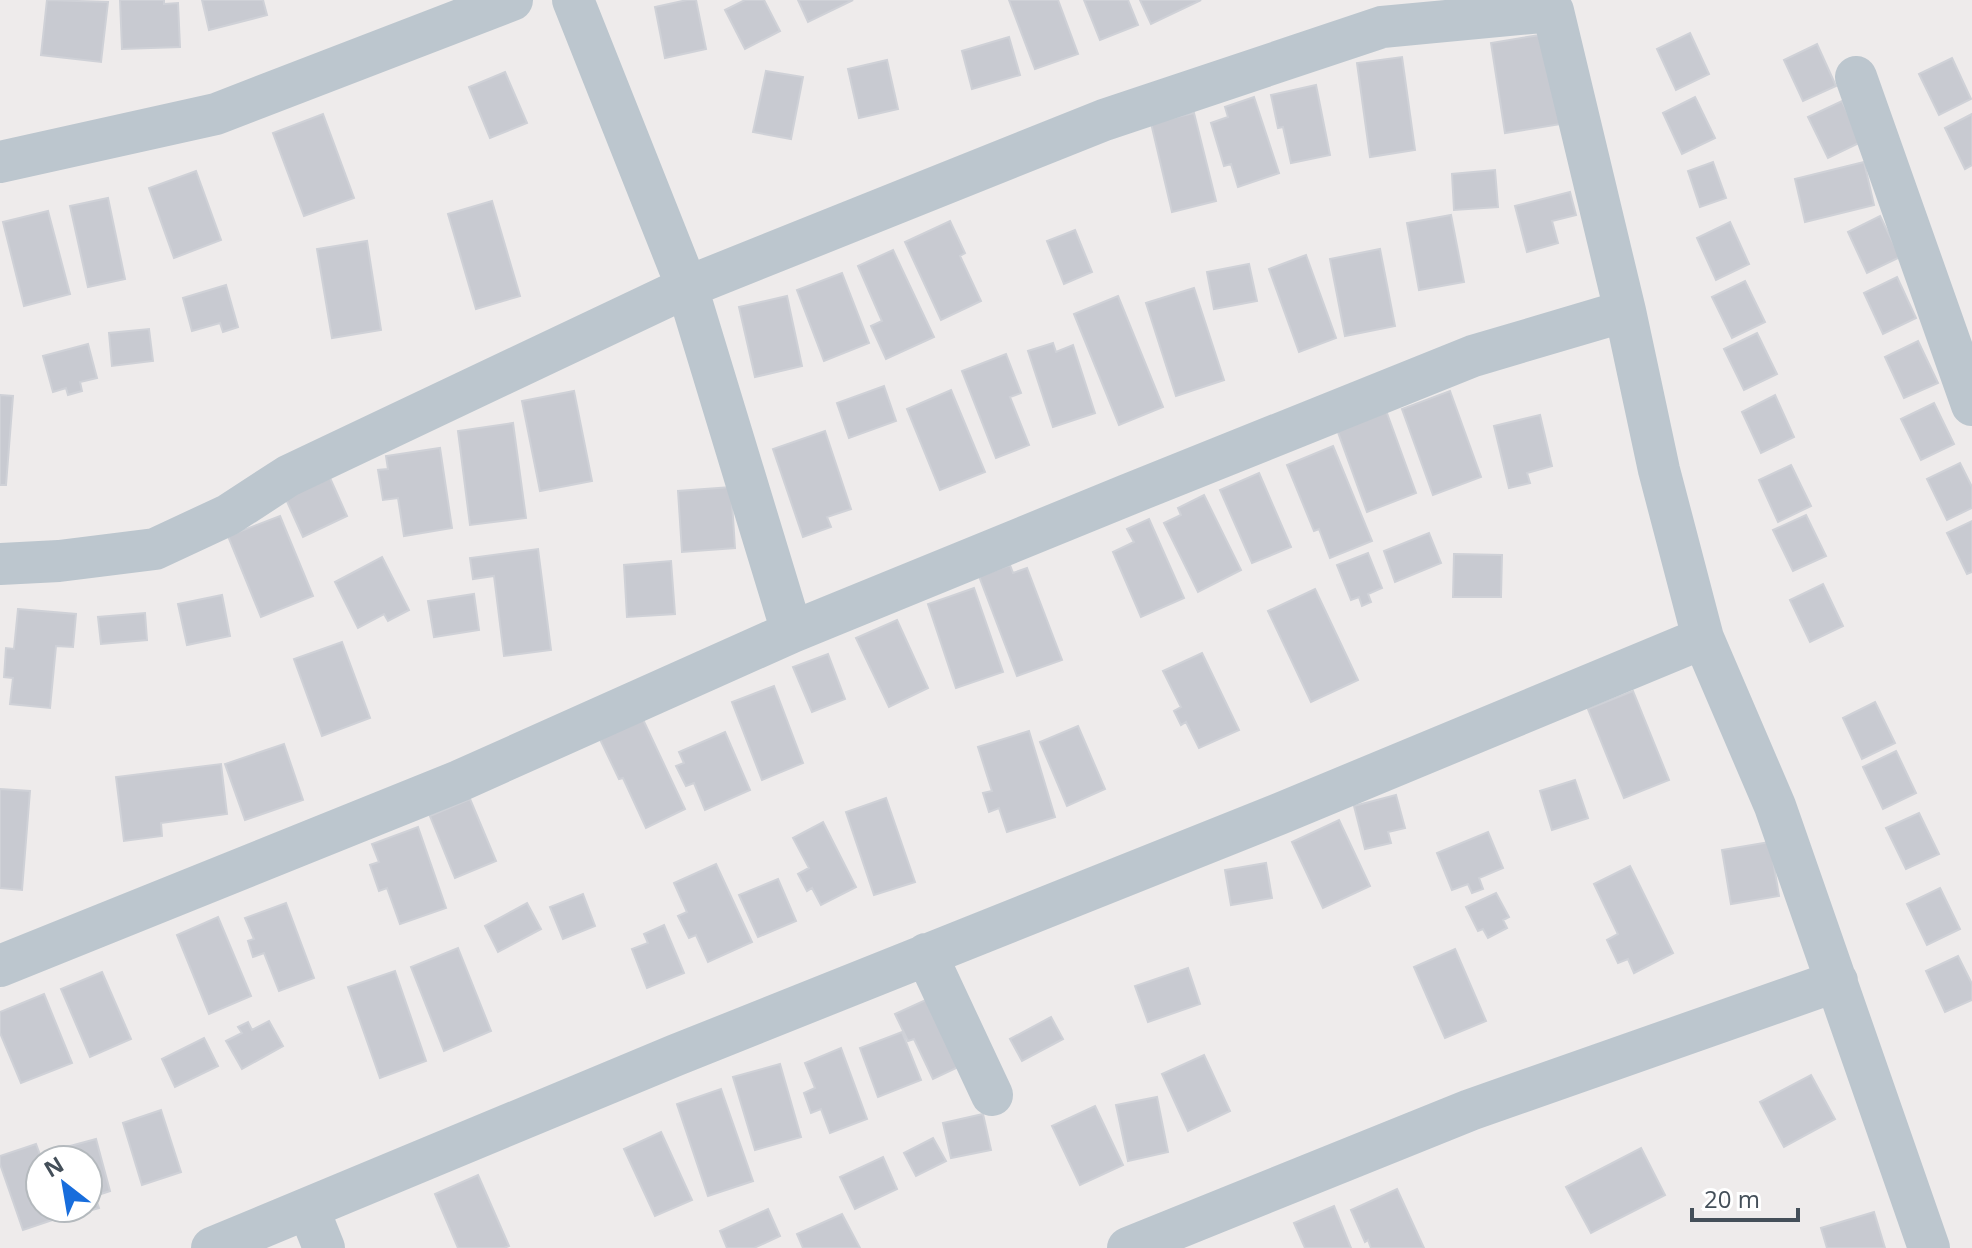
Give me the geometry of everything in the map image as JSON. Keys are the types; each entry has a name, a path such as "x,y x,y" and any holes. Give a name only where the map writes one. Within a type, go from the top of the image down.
{"street":[{"path":"0,162 216,114 512,0"},
{"path":"573,0 687,287 792,632"},
{"path":"0,564 59,561 155,549 228,515 288,476 687,287 1378,14 1568,5 1625,311 1659,470 1703,638 1775,806 1929,1248"},
{"path":"1856,77 1972,405"},
{"path":"0,966 459,781 792,632 1473,356 1625,311"},
{"path":"212,1248 1703,638"},
{"path":"926,954 992,1095"},
{"path":"1128,1248 1470,1110 1837,981"},
{"path":"308,1208 324,1248"}],"building":[{"path":"47,0 108,2 101,62 41,55"},
{"path":"120,0 178,3 180,47 122,49"},
{"path":"202,0 263,0 267,15 209,30"},
{"path":"696,0 706,49 665,58 655,7"},
{"path":"745,0 764,0 780,31 745,49 725,10"},
{"path":"798,0 853,0 808,22"},
{"path":"1009,0 1058,0 1078,54 1035,69"},
{"path":"1084,0 1128,0 1138,25 1100,40"},
{"path":"1140,0 1201,0 1151,24"},
{"path":"1552,33 1567,123 1505,133 1491,43"},
{"path":"1690,33 1709,74 1676,90 1657,49"},
{"path":"1009,37 1020,75 972,89 962,51"},
{"path":"1817,44 1836,86 1803,101 1784,60"},
{"path":"1402,57 1415,150 1370,157 1357,63"},
{"path":"1952,58 1971,99 1939,115 1919,74"},
{"path":"887,60 898,109 859,118 848,69"},
{"path":"766,71 803,77 791,139 753,132"},
{"path":"505,72 527,123 490,138 469,87"},
{"path":"1316,85 1330,155 1291,163 1283,127 1278,128 1271,95"},
{"path":"1254,97 1279,173 1238,187 1231,164 1224,166 1211,123 1228,117 1225,107"},
{"path":"1695,97 1715,138 1682,154 1663,113"},
{"path":"1842,101 1861,142 1828,158 1808,117"},
{"path":"1194,113 1216,201 1172,212 1151,123"},
{"path":"323,114 354,198 304,216 273,133"},
{"path":"1972,114 1972,165 1965,169 1945,128"},
{"path":"1713,162 1726,198 1700,207 1688,171"},
{"path":"1864,162 1874,205 1805,222 1795,179"},
{"path":"1495,170 1498,207 1454,210 1452,174"},
{"path":"196,171 221,240 174,258 149,188"},
{"path":"1570,192 1576,215 1552,221 1558,243 1527,252 1515,206"},
{"path":"108,198 125,279 88,287 70,206"},
{"path":"492,201 520,296 476,309 448,214"},
{"path":"48,211 70,294 24,306 3,222"},
{"path":"1451,215 1464,282 1419,290 1407,223"},
{"path":"1880,216 1900,257 1867,273 1848,232"},
{"path":"950,221 965,253 960,256 981,301 941,320 905,242"},
{"path":"1730,222 1749,264 1716,280 1697,238"},
{"path":"1075,230 1092,272 1064,284 1047,241"},
{"path":"367,241 381,330 332,338 317,249"},
{"path":"1380,249 1395,326 1345,336 1330,259"},
{"path":"893,250 934,337 886,359 871,326 882,321 858,266"},
{"path":"1306,255 1336,338 1299,352 1269,269"},
{"path":"1249,264 1257,301 1214,309 1207,272"},
{"path":"842,273 869,343 824,361 797,290"},
{"path":"1897,277 1916,318 1883,334 1864,293"},
{"path":"1745,281 1765,322 1732,338 1712,297"},
{"path":"226,285 238,327 223,332 220,323 192,331 183,298"},
{"path":"1194,288 1224,380 1176,396 1146,303"},
{"path":"787,296 802,366 755,377 739,307"},
{"path":"1118,296 1163,407 1119,425 1074,314"},
{"path":"149,329 153,361 112,366 109,333"},
{"path":"1757,333 1777,374 1744,390 1724,349"},
{"path":"1918,341 1938,383 1904,398 1885,357"},
{"path":"1053,343 1056,352 1073,345 1095,413 1053,427 1028,351"},
{"path":"88,344 97,378 80,382 82,391 68,395 66,388 53,392 43,356"},
{"path":"1006,354 1021,393 1010,397 1029,445 996,458 962,371"},
{"path":"884,386 896,421 849,438 837,403"},
{"path":"951,390 985,472 940,490 907,409"},
{"path":"574,391 592,481 540,491 522,401"},
{"path":"1450,391 1481,477 1433,495 1402,409"},
{"path":"0,395 13,396 6,485 0,485"},
{"path":"1775,395 1794,437 1761,453 1742,412"},
{"path":"1934,403 1954,444 1921,460 1901,419"},
{"path":"1384,405 1416,493 1367,512 1335,424"},
{"path":"1540,415 1552,466 1527,473 1530,483 1509,488 1494,426"},
{"path":"513,423 526,518 470,525 458,431"},
{"path":"825,431 851,509 827,517 831,527 803,537 773,449"},
{"path":"1333,446 1372,541 1330,558 1319,529 1314,531 1287,465"},
{"path":"440,448 452,528 404,536 398,498 383,500 378,470 388,469 386,456"},
{"path":"1960,463 1972,487 1972,508 1947,520 1927,479"},
{"path":"1791,465 1811,506 1778,522 1759,480"},
{"path":"1259,473 1291,547 1252,563 1220,490"},
{"path":"330,478 347,516 303,537 285,497"},
{"path":"731,487 735,548 682,552 678,491"},
{"path":"1204,495 1241,570 1198,592 1164,523 1181,515 1178,508"},
{"path":"1806,515 1826,556 1793,571 1773,530"},
{"path":"280,516 313,596 261,617 228,536"},
{"path":"1149,519 1184,598 1141,617 1113,552 1134,542 1127,529"},
{"path":"1972,521 1972,572 1967,574 1947,533"},
{"path":"1429,533 1441,563 1395,582 1384,551"},
{"path":"538,549 551,650 504,656 494,576 473,579 470,558"},
{"path":"1368,553 1382,588 1368,594 1371,602 1362,606 1359,597 1351,600 1337,565"},
{"path":"1454,554 1502,555 1501,597 1453,597"},
{"path":"382,557 409,610 388,621 384,614 358,628 335,582"},
{"path":"671,561 675,614 627,617 624,565"},
{"path":"1010,565 1013,573 1027,568 1062,660 1017,676 979,576"},
{"path":"1823,584 1843,626 1810,642 1790,600"},
{"path":"974,588 1003,672 956,688 928,604"},
{"path":"1315,589 1358,680 1311,702 1268,611"},
{"path":"474,594 479,630 434,637 428,601"},
{"path":"222,595 230,636 187,645 178,604"},
{"path":"18,609 76,614 73,647 56,646 50,708 10,704 13,678 4,677 6,648 14,649"},
{"path":"145,613 147,640 101,644 98,617"},
{"path":"897,620 928,688 889,707 856,638"},
{"path":"342,642 370,718 322,736 294,659"},
{"path":"1202,653 1239,730 1199,748 1186,722 1181,725 1174,711 1181,707 1163,671"},
{"path":"828,654 845,699 812,712 793,667"},
{"path":"774,686 803,763 762,780 732,702"},
{"path":"1633,691 1669,780 1624,798 1588,709"},
{"path":"1875,702 1895,743 1862,759 1843,718"},
{"path":"639,711 685,809 646,828 623,778 619,779 596,731"},
{"path":"1078,726 1105,789 1067,806 1040,742"},
{"path":"1029,731 1055,817 1007,832 999,808 989,812 983,793 992,791 978,747"},
{"path":"725,732 750,790 705,810 694,783 686,786 676,766 684,763 679,752"},
{"path":"284,744 303,800 245,820 225,764"},
{"path":"1896,751 1916,793 1883,809 1863,767"},
{"path":"221,764 227,814 161,823 162,836 124,841 116,777"},
{"path":"1575,780 1588,818 1552,830 1540,791"},
{"path":"0,789 30,791 22,890 0,888"},
{"path":"1396,795 1405,828 1388,832 1391,843 1365,849 1354,806"},
{"path":"886,798 915,882 874,895 846,812"},
{"path":"470,799 496,861 455,878 430,816"},
{"path":"1919,813 1939,854 1906,869 1886,828"},
{"path":"1339,820 1370,886 1323,908 1292,842"},
{"path":"823,822 856,887 821,905 812,888 807,891 798,874 809,868 793,838"},
{"path":"418,827 446,908 400,924 387,888 379,891 370,865 379,862 372,844"},
{"path":"1488,832 1503,868 1479,878 1483,889 1472,893 1468,884 1452,890 1437,853"},
{"path":"1770,842 1779,896 1731,904 1722,850"},
{"path":"1266,863 1272,898 1231,905 1225,870"},
{"path":"716,864 752,942 708,962 696,935 689,938 678,916 687,912 674,883"},
{"path":"1630,866 1673,953 1634,973 1628,959 1618,963 1607,940 1618,934 1594,884"},
{"path":"778,879 796,921 758,937 739,895"},
{"path":"1940,888 1960,929 1927,945 1907,904"},
{"path":"1496,893 1509,917 1503,920 1507,928 1488,938 1483,929 1478,931 1466,907"},
{"path":"583,894 595,926 563,939 550,907"},
{"path":"286,903 314,978 279,991 264,953 253,957 248,941 254,939 245,918"},
{"path":"527,903 541,929 498,952 485,926"},
{"path":"218,917 251,996 209,1014 177,935"},
{"path":"664,925 684,973 647,988 632,949 648,943 644,934"},
{"path":"458,948 491,1031 444,1051 411,967"},
{"path":"1455,949 1486,1021 1445,1038 1414,967"},
{"path":"1958,956 1972,984 1972,1000 1945,1012 1926,971"},
{"path":"1188,968 1200,1004 1148,1022 1135,986"},
{"path":"395,971 426,1061 380,1078 348,987"},
{"path":"102,972 131,1039 90,1057 61,989"},
{"path":"941,993 973,1060 933,1079 914,1039 908,1041 895,1014"},
{"path":"44,994 72,1063 21,1083 0,1033 0,1012"},
{"path":"1051,1017 1063,1039 1022,1061 1010,1039"},
{"path":"269,1021 283,1046 242,1069 226,1041 242,1033 238,1027 248,1022 252,1030"},
{"path":"902,1032 921,1080 878,1097 860,1048"},
{"path":"204,1038 218,1066 175,1087 162,1059"},
{"path":"841,1048 867,1119 830,1133 821,1109 811,1113 804,1093 815,1088 805,1063"},
{"path":"1204,1055 1230,1111 1188,1131 1162,1074"},
{"path":"780,1064 801,1137 755,1150 733,1077"},
{"path":"1811,1075 1835,1119 1784,1147 1760,1102"},
{"path":"721,1089 753,1181 708,1196 677,1104"},
{"path":"1157,1097 1168,1152 1128,1161 1116,1105"},
{"path":"1095,1106 1123,1165 1080,1185 1052,1126"},
{"path":"161,1110 181,1172 142,1185 123,1123"},
{"path":"983,1114 991,1150 951,1158 943,1123"},
{"path":"661,1132 692,1200 655,1216 624,1149"},
{"path":"933,1138 946,1161 916,1176 904,1153"},
{"path":"96,1139 97,1144 78,1144"},
{"path":"24,1148 24,1224 41,1224 23,1230 0,1156"},
{"path":"1641,1148 1665,1195 1591,1233 1566,1187"},
{"path":"883,1157 897,1189 855,1209 840,1177"},
{"path":"104,1169 110,1191 104,1193"},
{"path":"478,1175 509,1246 504,1248 458,1248 435,1194"},
{"path":"1397,1189 1424,1248 1371,1248 1368,1240 1365,1242 1351,1210"},
{"path":"1334,1206 1351,1248 1305,1248 1294,1223"},
{"path":"768,1209 780,1236 754,1248 727,1248 720,1231"},
{"path":"1874,1212 1885,1248 1827,1248 1821,1228"},
{"path":"842,1214 860,1248 803,1248 797,1234"}]}
